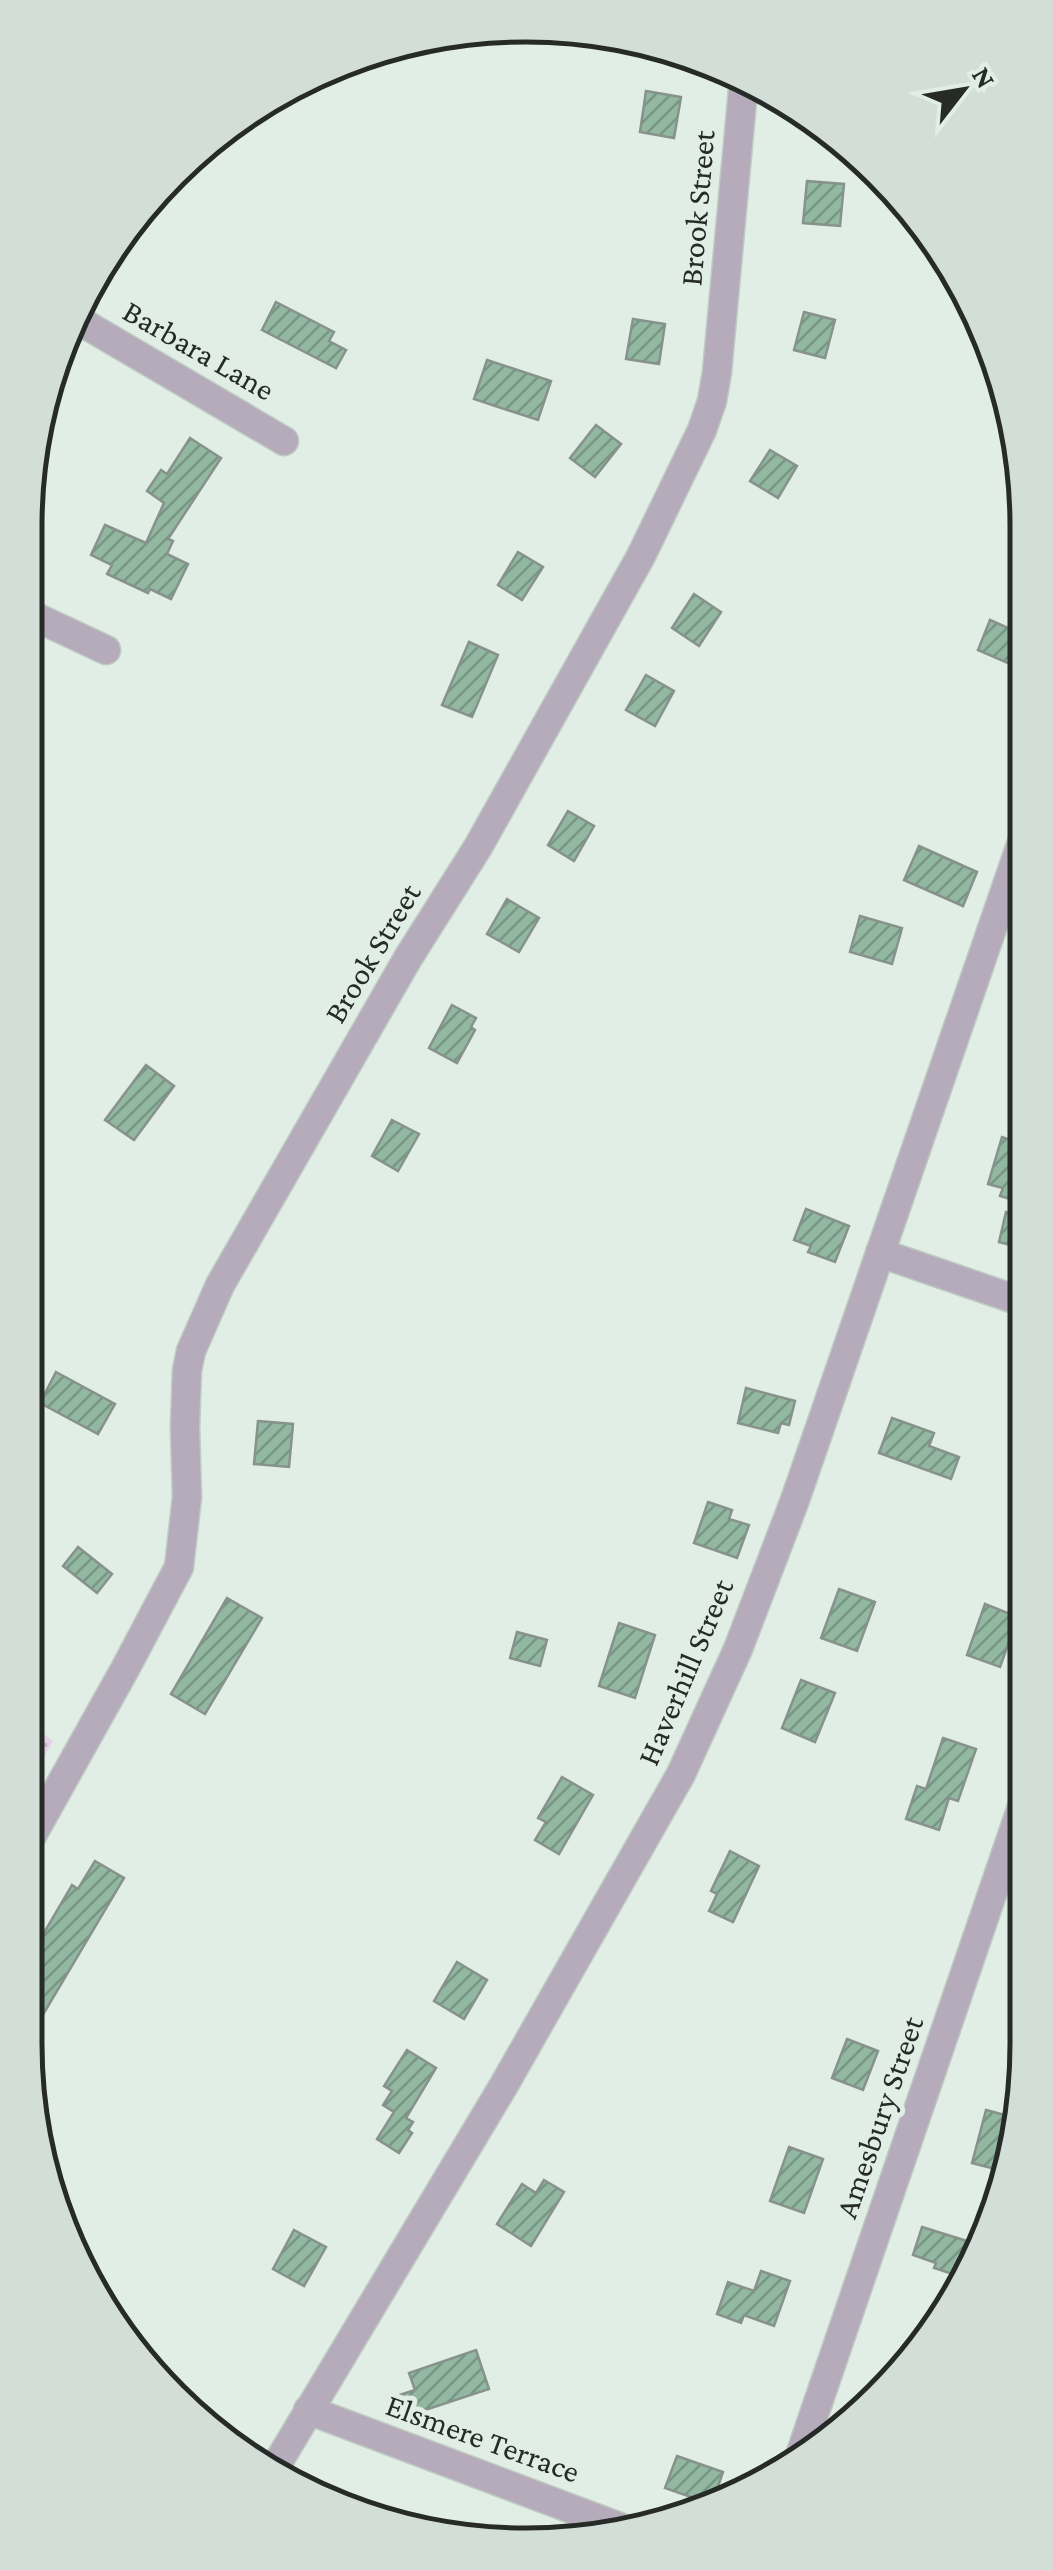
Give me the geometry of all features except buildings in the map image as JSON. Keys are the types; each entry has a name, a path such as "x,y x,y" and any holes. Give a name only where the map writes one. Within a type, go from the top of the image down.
{"street":[{"name":"Brook Street","path":"42,1818 178,1567 187,1497 188,1370 191,1350 220,1285 408,958 523,768 640,556 702,430 718,372 743,93"},
{"name":"Barbara Lane","path":"86,325 284,441"},
{"path":"42,620 106,650"},
{"name":"Haverhill Street","path":"279,2460 504,2085 681,1774 738,1650 794,1500 1010,876"},
{"path":"880,1253 1010,1298"},
{"name":"Amesbury Street","path":"806,2438 1010,1842"},
{"name":"Elsmere Terrace","path":"308,2410 603,2521"}],"shaded area":[{"path":"42,1732 53,1741 42,1760"}]}
